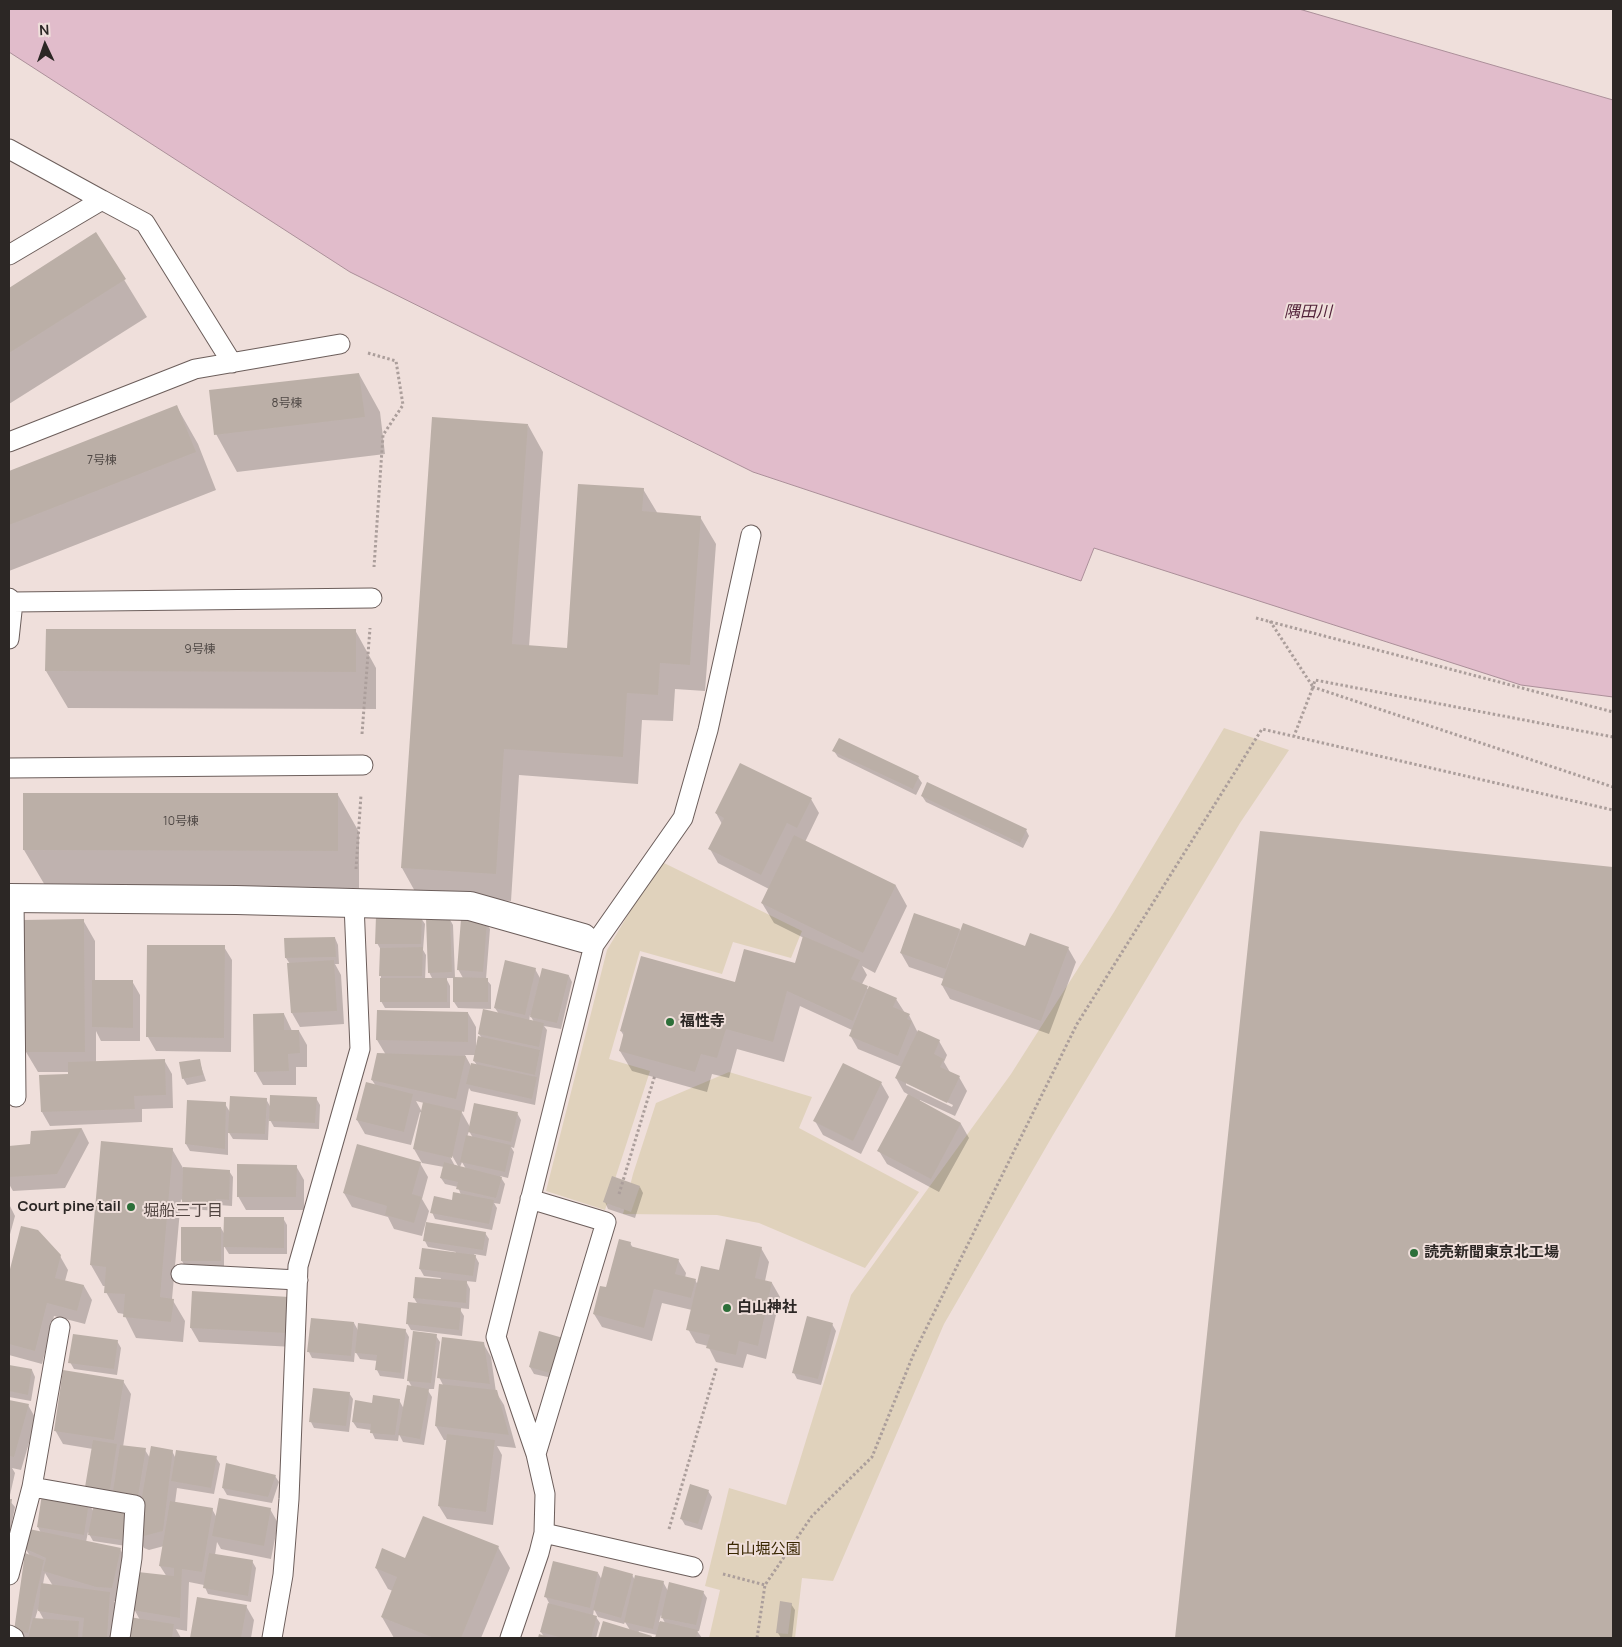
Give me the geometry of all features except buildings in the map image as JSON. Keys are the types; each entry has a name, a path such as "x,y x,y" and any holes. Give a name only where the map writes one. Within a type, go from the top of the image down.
{"street":[{"path":"12,898 236,900 470,906 588,941"}],"lane":[{"path":"9,149 145,223 232,363"},
{"path":"9,255 102,200"},
{"path":"9,442 195,369 340,344"},
{"path":"510,1638 544,1533 545,1494 536,1454 496,1337 530,1199 588,941 683,818 708,730 751,535"},
{"path":"9,639 11,600 372,598"},
{"path":"9,768 363,765"},
{"path":"12,898 16,1097"},
{"path":"272,1638 283,1575 288,1508 298,1266 360,1049 354,904"},
{"path":"530,1199 606,1222 536,1454"},
{"path":"181,1274 298,1280"},
{"path":"9,1575 32,1487 60,1327"},
{"path":"32,1487 135,1505 132,1558 120,1638"},
{"path":"544,1533 693,1567"},
{"path":"9,1635 14,1638"}],"path":[{"path":"1256,618 1613,712"},
{"path":"1270,621 1313,687 1613,787"},
{"path":"1294,736 1315,680 1613,738"},
{"path":"756,1638 765,1586 812,1516 872,1457 914,1353 1077,1024 1262,729 1613,810"},
{"path":"618,1195 655,1074"},
{"path":"660,1559 717,1366"},
{"path":"693,1567 765,1586"}],"green space":[{"name":"白山堀公園","path":"1224,728 1289,750 1240,823 1053,1135 944,1324 833,1581 802,1578 795,1638 709,1638 720,1590 705,1586 729,1488 786,1505 851,1295 1011,1074 1114,912"},
{"path":"660,861 802,931 791,958 733,942 722,974 640,951 609,1059 650,1071 605,1210 546,1191 607,950"},
{"path":"729,1072 812,1097 799,1128 919,1192 865,1268 759,1223 717,1215 623,1214 633,1174 656,1103"}],"water":[{"name":"隅田川","path":"9,9 1299,9 1613,100 1613,697 1521,685 1094,548 1081,581 753,472 350,272 9,52"}],"place":[{"name":"福性寺","path":"670,1022"},
{"name":"Court pine tail","path":"131,1207"},
{"name":"読売新聞東京北工場","path":"1414,1253"},
{"name":"白山神社","path":"727,1308"}],"district":[{"name":"堀船三丁目","path":"183,1212"}]}
